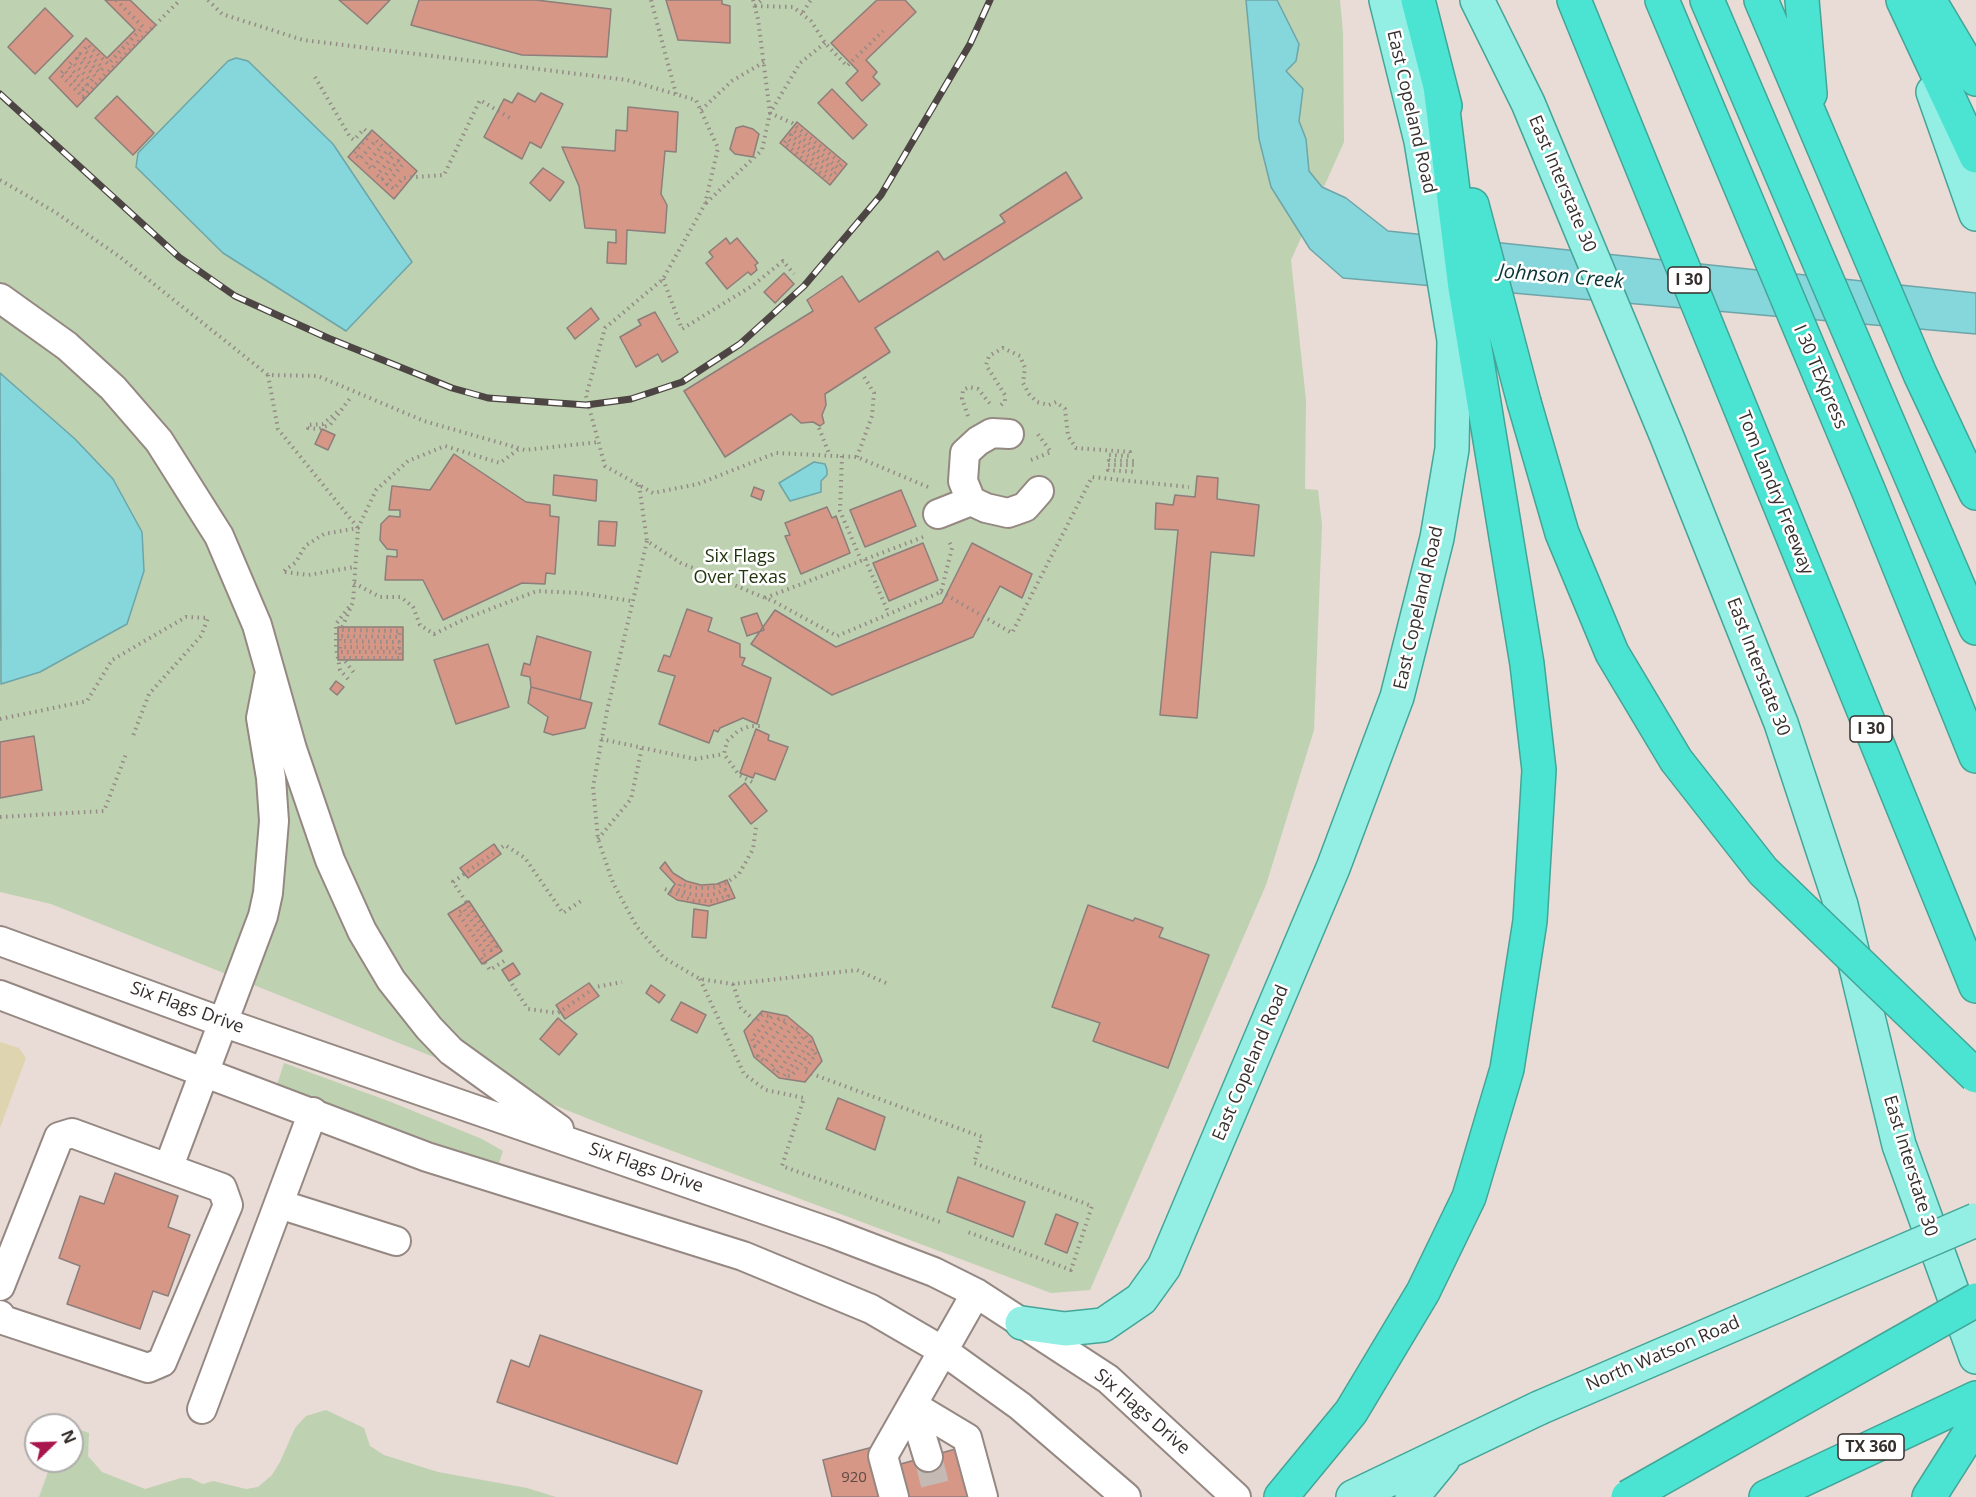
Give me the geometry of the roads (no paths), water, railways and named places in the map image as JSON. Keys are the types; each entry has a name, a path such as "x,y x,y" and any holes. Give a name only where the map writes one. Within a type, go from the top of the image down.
{"highway":[{"path":"1418,0 1524,402 1562,532 1612,653 1676,760 1763,871 1976,1076"},
{"name":"Tom Landry Freeway","path":"1574,0 1976,986"},
{"name":"I 30 TEXpress","path":"1662,0 1869,492 1976,756"},
{"path":"1707,0 1976,628"},
{"path":"1761,0 1838,186 1920,374 1975,490"},
{"path":"1802,0 1813,126"},
{"path":"1902,0 1968,162"},
{"path":"1929,0 1976,79"},
{"path":"1281,1497 1352,1412 1423,1292 1469,1197 1507,1069 1530,921 1539,770 1527,664 1465,288 1440,86"},
{"path":"1628,1497 1976,1300"},
{"name":"TX 360","path":"1766,1497 1976,1398"},
{"path":"1929,1497 1976,1423"}],"main road":[{"name":"East Copeland Road","path":"1022,1323 1065,1329 1103,1325 1141,1299 1164,1267 1333,868 1398,697 1437,538 1452,449 1454,340 1421,141 1386,0"},
{"name":"East Interstate 30","path":"1477,0 1528,103 1667,437 1784,734 1841,905 1899,1145 1976,1357"},
{"path":"1968,162 1976,214"},
{"name":"North Watson Road","path":"1353,1497 1539,1407 1976,1220"},
{"path":"1412,1497 1450,1450"}],"street":[{"path":"0,298 42,327 113,388 159,441 201,504 234,565 257,625 292,749 330,860 362,931 391,980 429,1028 452,1051 583,1146"},
{"path":"1019,430 992,433 978,441 965,453 963,481 971,501 986,508 1008,513 1025,507 1039,490"},
{"path":"941,521 971,501"},
{"path":"169,1166 263,916 272,870 272,800 261,718 270,669"},
{"name":"Six Flags Drive","path":"0,941 222,1022 832,1233 934,1272 976,1293 1108,1379 1236,1497"},
{"path":"0,995 428,1157 743,1256 871,1310 945,1352 1028,1412 1126,1497"},
{"path":"202,1409 313,1112"},
{"path":"0,1286 59,1137 72,1132 169,1166 222,1188 228,1205 162,1362 148,1368 3,1320 0,1315"},
{"path":"279,1204 396,1241"},
{"path":"894,1497 883,1456 945,1352 976,1293"},
{"path":"912,1405 928,1456"},
{"path":"912,1405 967,1438 983,1497"}],"water":[{"name":"Johnson Creek","path":"1246,0 1277,0 1299,44 1296,61 1286,71 1303,89 1299,121 1306,139 1309,171 1322,187 1346,198 1388,231 1976,293 1976,334 1343,278 1310,249 1271,187 1259,139"},
{"path":"236,58 248,61 333,144 412,262 346,331 223,253 136,167 138,153 228,61"},
{"path":"0,373 75,439 113,479 142,532 144,571 127,624 40,672 1,684"},
{"path":"814,462 825,464 827,470 827,475 821,481 821,492 790,501 779,483"}],"tunnel":[{"path":"928,1457 938,1497"}],"railway":[{"path":"0,94 179,257 235,296 328,338 452,388 488,398 586,405 631,399 682,382 740,344 804,286 881,195 970,44 990,0"}],"park label":[{"name":"Six Flags Over Texas","path":"740,567"}]}
